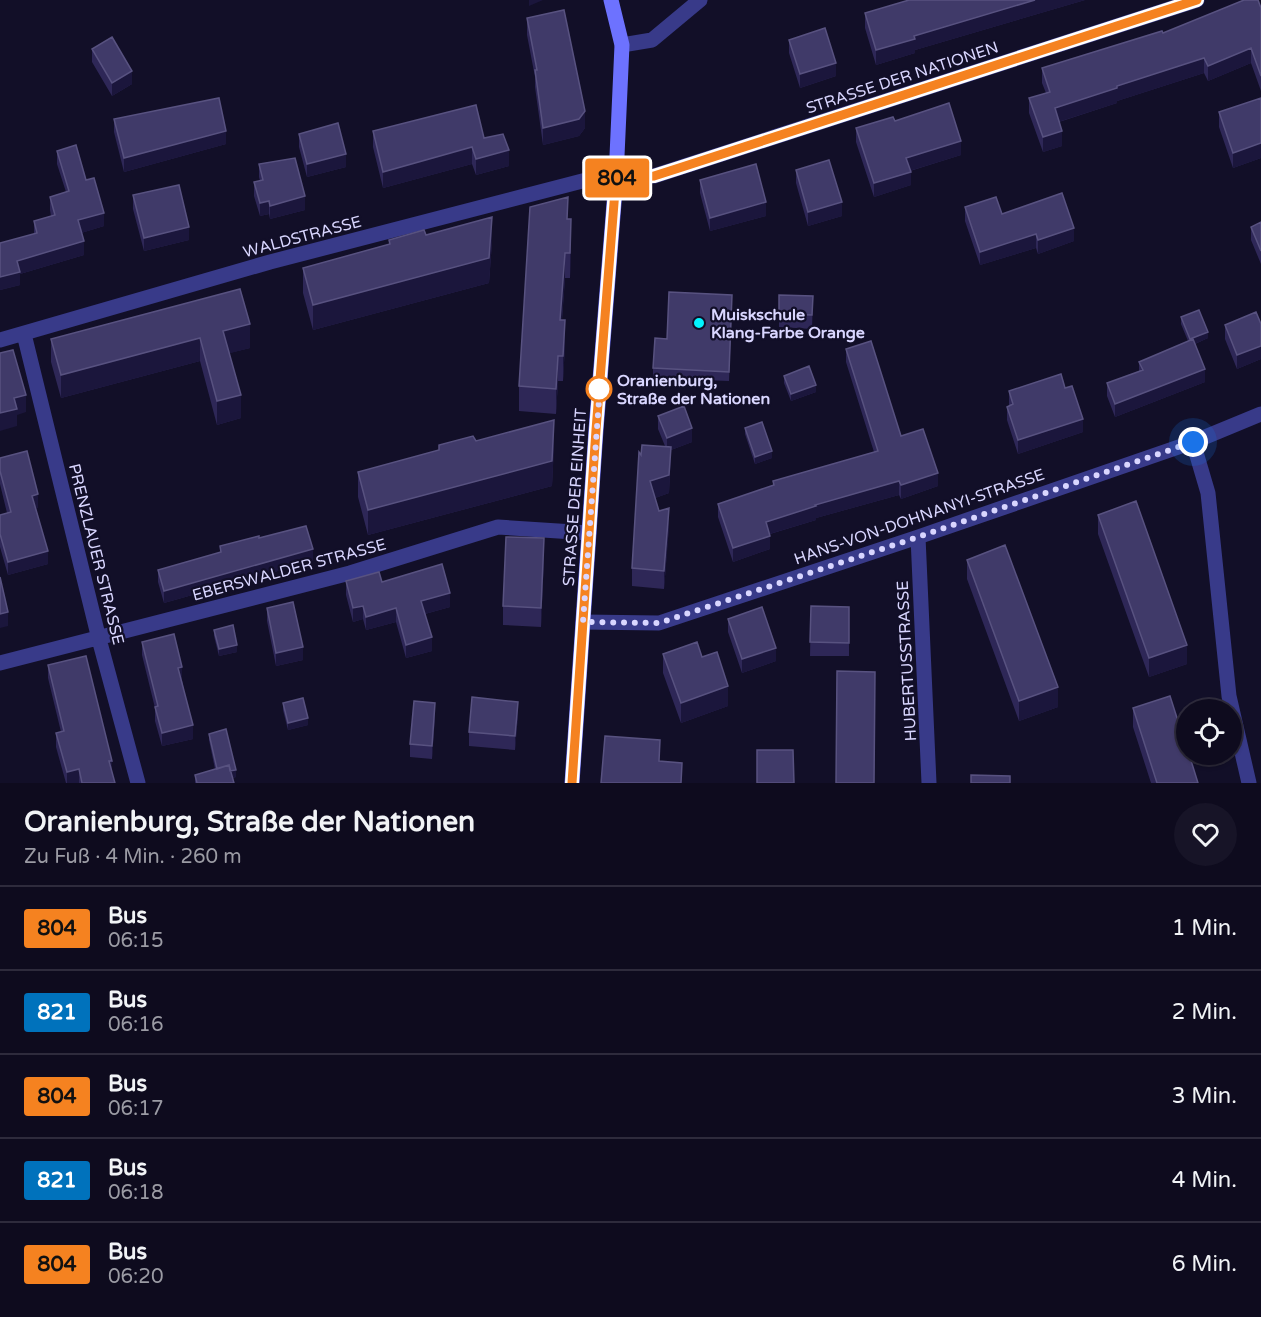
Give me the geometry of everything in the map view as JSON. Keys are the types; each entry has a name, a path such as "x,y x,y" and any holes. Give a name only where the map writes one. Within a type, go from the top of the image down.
{"street":[{"name":"STRASSE DER EINHEIT","path":"572,783 616,178 622,45 611,0"},
{"path":"622,45 652,40 700,0"},
{"name":"STRASSE DER NATIONEN","path":"616,178 654,176 1197,0"},
{"name":"WALDSTRASSE","path":"0,340 270,262 590,179 616,178"},
{"name":"PRENZLAUER STRASSE","path":"24,334 99,639 138,783"},
{"name":"HANS-VON-DOHNANYI-STRASSE","path":"583,622 659,623 1193,442 1261,414"},
{"path":"1193,442 1208,493 1229,696 1249,783"},
{"name":"EBERSWALDER STRASSE","path":"0,663 350,573 498,527 589,533"},
{"name":"HUBERTUSSTRASSE","path":"918,537 929,783"}],"building":[{"path":"909,0 1035,0 914,36 915,39 876,50 865,13"},
{"path":"1244,0 1258,0 1261,8 1261,76 1251,48 1208,66 1204,58 1055,108 1062,131 1043,137 1029,98 1050,92 1042,68 1162,31 1163,33"},
{"path":"564,10 585,111 579,119 543,128 535,70 537,70 527,18"},
{"path":"825,28 836,63 800,74 789,40"},
{"path":"112,37 132,71 112,83 92,49"},
{"path":"219,98 226,131 124,158 114,119"},
{"path":"1261,98 1261,143 1233,153 1219,112"},
{"path":"949,103 961,141 906,158 911,172 874,183 856,128 893,117 895,121"},
{"path":"476,105 484,138 503,134 509,150 476,159 472,147 383,172 373,131"},
{"path":"338,123 346,154 307,164 299,134"},
{"path":"76,145 86,180 94,178 104,213 78,220 84,241 17,261 20,272 0,277 0,243 37,233 34,221 55,215 50,197 69,191 57,151"},
{"path":"295,158 305,196 270,206 269,201 260,203 254,182 263,180 259,164"},
{"path":"829,160 842,202 808,212 796,170"},
{"path":"756,164 766,202 710,218 700,180"},
{"path":"179,185 189,227 144,238 133,195"},
{"path":"1062,193 1074,228 1038,240 1036,234 980,252 965,207 996,197 1002,214"},
{"path":"568,197 567,219 571,219 570,253 565,253 560,320 565,320 563,356 558,356 556,389 519,386 530,207"},
{"path":"492,217 489,258 313,305 303,268 390,244 389,240 424,230 426,235"},
{"path":"1261,222 1261,251 1251,227"},
{"path":"240,289 250,324 223,331 241,395 217,401 200,338 61,375 51,339"},
{"path":"669,292 732,295 729,372 653,368 655,338 667,339"},
{"path":"779,295 813,296 812,315 779,314"},
{"path":"1199,310 1208,332 1190,339 1181,317"},
{"path":"1256,312 1261,324 1261,346 1237,355 1225,325"},
{"path":"1193,339 1205,369 1115,404 1107,383 1143,370 1139,362"},
{"path":"871,341 901,436 923,429 938,473 901,485 899,481 815,505 766,522 770,536 733,548 718,504 774,485 773,481 878,451 846,349"},
{"path":"13,350 26,395 14,398 17,409 0,413 0,353"},
{"path":"809,366 816,385 791,394 784,376"},
{"path":"1061,374 1065,388 1072,386 1083,419 1018,440 1007,407 1013,404 1009,391"},
{"path":"684,406 692,428 667,438 658,416"},
{"path":"554,420 552,461 368,510 358,472 439,450 439,445 473,436 476,441"},
{"path":"762,422 772,451 755,457 745,428"},
{"path":"642,445 671,447 669,475 650,481 659,511 669,508 664,571 632,568 639,452 641,455"},
{"path":"27,451 38,494 32,496 48,551 8,562 0,534 0,515 11,512 0,471 0,458"},
{"path":"1136,501 1187,645 1149,658 1098,515"},
{"path":"306,526 313,549 164,591 158,570 221,552 220,546"},
{"path":"506,537 544,538 541,608 503,606"},
{"path":"1005,545 1058,687 1019,701 967,560"},
{"path":"442,564 450,593 421,601 432,637 406,645 396,608 366,617 363,606 353,608 346,581 379,572 382,582"},
{"path":"0,577 8,612 0,614"},
{"path":"293,602 303,647 276,653 267,608"},
{"path":"811,606 849,607 849,643 810,642"},
{"path":"762,607 776,648 742,659 728,619"},
{"path":"233,625 237,645 219,649 214,630"},
{"path":"174,634 182,667 178,668 193,725 162,733 155,707 158,706 142,642"},
{"path":"697,642 702,657 717,652 728,686 681,703 663,654"},
{"path":"86,656 112,761 109,761 115,783 82,783 79,769 67,772 56,733 64,731 48,665"},
{"path":"837,671 875,672 874,783 836,783"},
{"path":"1170,696 1176,715 1176,765 1192,765 1198,783 1157,783 1133,708"},
{"path":"472,697 518,702 515,736 469,732"},
{"path":"303,698 308,718 288,723 283,703"},
{"path":"414,701 435,703 432,746 410,744"},
{"path":"226,729 236,770 230,771 229,765 217,769 209,734"},
{"path":"605,736 660,740 659,761 682,763 681,783 601,783"},
{"path":"757,750 793,750 794,783 757,783"},
{"path":"229,765 234,783 197,783 195,775"},
{"path":"971,775 1010,776 1010,783 971,783"}],"bus line":[{"name":"804","path":"572,783 616,178 654,176 1197,0"}],"place":[{"name":"Muiskschule Klang-Farbe Orange","path":"699,323"},
{"name":"Oranienburg, Straße der Nationen","path":"599,389"}],"route":[{"path":"599,389 600,386 583,622 659,623 1193,442"}]}
